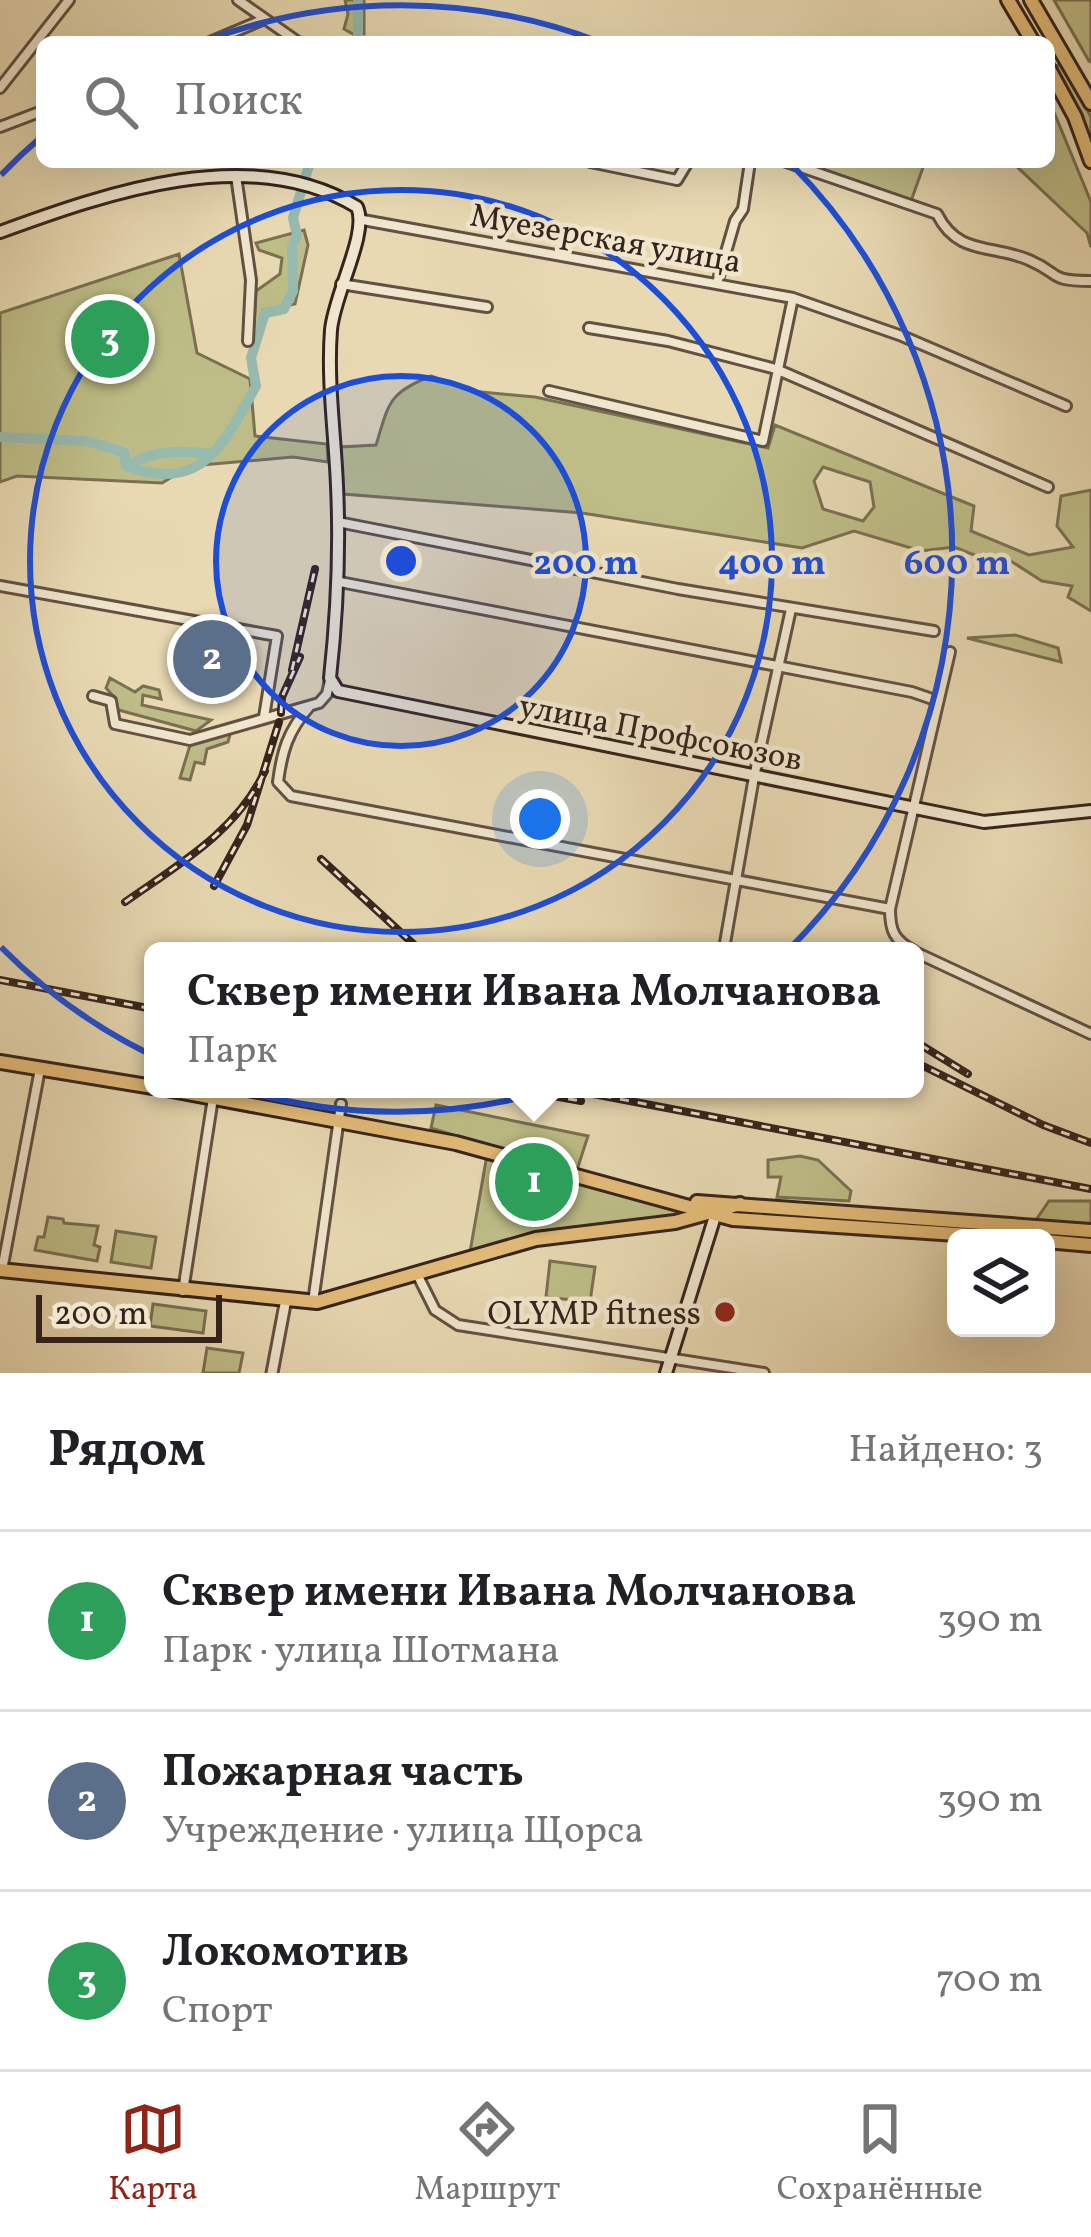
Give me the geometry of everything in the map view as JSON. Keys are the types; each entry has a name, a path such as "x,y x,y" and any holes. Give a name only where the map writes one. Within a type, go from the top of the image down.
{"main road":[{"path":"1008,0 1029,36"},
{"path":"1031,0 1049,36"},
{"path":"1055,45 1091,103"},
{"path":"1055,63 1065,57"},
{"path":"1055,79 1091,161"},
{"name":"Муезерская улица","path":"0,232 101,197 236,174 303,185 346,200 363,220"},
{"path":"330,678 340,582 331,335 341,284 363,220"},
{"name":"улица Профсоюзов","path":"330,678 338,691 351,696 990,822 1091,811"},
{"path":"0,1061 144,1086"},
{"path":"220,1098 456,1143 733,1219 986,1229"},
{"path":"680,1203 740,1204 947,1231"},
{"path":"680,1203 689,1213 680,1221"},
{"path":"1,1272 313,1302 536,1239 680,1221 740,1204"},
{"path":"665,1373 716,1214"},
{"path":"712,1230 733,1219"},
{"path":"680,1221 706,1222 712,1230"},
{"path":"1055,1232 1091,1231"},
{"path":"1055,1241 1091,1244"}],"street":[{"path":"41,36 69,0"},
{"path":"238,0 288,36"},
{"path":"224,36 262,20"},
{"path":"0,88 36,42"},
{"path":"0,127 36,114"},
{"path":"617,168 677,181 685,168"},
{"path":"717,283 743,209 749,168"},
{"path":"803,168 937,214 946,232 958,239 1031,261 1058,281 1091,280"},
{"path":"236,174 251,280 248,340"},
{"name":"Муезерская улица","path":"363,220 794,298 902,336 1066,406"},
{"path":"341,284 487,307"},
{"path":"549,391 764,440 794,298"},
{"path":"589,328 668,341 776,369 1048,488"},
{"path":"338,522 934,632"},
{"path":"340,582 938,700"},
{"path":"0,586 277,636 265,717"},
{"path":"725,942 754,777 791,609"},
{"path":"903,942 890,930 890,909 950,652"},
{"path":"330,678 327,694 291,729 282,752 278,782 291,796 890,909"},
{"path":"93,696 112,701 115,724 190,740 309,707"},
{"path":"924,956 1091,1034"},
{"path":"1,1272 40,1069"},
{"path":"183,1291 214,1098"},
{"path":"313,1302 341,1104"},
{"path":"417,1273 435,1310 458,1325 764,1373"},
{"path":"272,1373 286,1299"}],"shaded area":[{"path":"345,0 364,0 364,34 344,29"},
{"path":"1054,0 1091,0 1091,62 1089,61"},
{"path":"1064,65 1091,117 1091,142 1056,68"},
{"path":"1055,115 1091,202 1091,247 1087,233 1018,168 1055,168"},
{"path":"819,168 923,168 911,201"},
{"path":"304,230 308,245 295,304 263,310 253,340 256,291 280,274 282,258 259,250 256,243"},
{"path":"179,254 197,353 250,379 255,436 327,444 328,462 293,457 190,466 162,483 17,476 0,482 0,313"},
{"path":"431,376 471,391 535,397 768,448 775,425 974,506 971,531 1029,555 1073,547 1057,526 1061,496 1091,490 1091,611 1068,597 1072,586 1042,581 1006,558 995,563 954,547 921,551 854,531 802,548 582,513 343,494 340,447 376,445 392,401","holes":["823,467 870,482 874,507 863,521 823,509 814,481"]},
{"path":"1015,635 1058,648 1061,662 967,638"},
{"path":"110,678 135,692 143,686 159,690 161,699 143,695 142,705 211,720 196,731 115,709 115,698 106,688"},
{"path":"231,731 228,742 207,749 204,764 195,762 190,780 180,778 191,742"},
{"path":"436,1105 588,1136 576,1173 431,1128"},
{"path":"487,1155 683,1210 682,1215 533,1235 470,1252"},
{"path":"800,1156 818,1160 851,1191 849,1201 777,1197 781,1177 768,1177 768,1160"},
{"path":"1049,1201 1091,1201 1091,1224 1036,1220"},
{"path":"48,1217 98,1226 97,1261 35,1250 38,1237 44,1237"},
{"path":"116,1231 156,1237 151,1268 111,1262"},
{"path":"550,1261 595,1267 590,1302 546,1297"},
{"path":"153,1304 206,1311 203,1333 150,1326"},
{"path":"207,1348 243,1353 239,1373 203,1373"}],"waterway":[{"path":"358,0 358,36"},
{"path":"0,437 86,441 124,452 126,466 152,473 174,474 207,459 256,386 251,358 265,313 284,309 293,291 292,247 297,235 293,218 308,168"},
{"path":"126,466 167,452 210,454"}],"railway":[{"path":"292,670 315,569"},
{"path":"281,713 282,697 300,657"},
{"path":"214,886 247,825 279,722"},
{"path":"125,902 222,829 265,771"},
{"path":"321,859 411,942"},
{"path":"0,980 144,1007"},
{"path":"924,1047 968,1074"},
{"path":"924,1066 1043,1125 1091,1143"},
{"path":"564,1098 581,1101"},
{"path":"614,1098 1091,1189"}],"place":[{"name":"Локомотив","path":"110,339"},
{"name":"Пожарная часть","path":"212,659"},
{"name":"Сквер имени Ивана Молчанова","path":"534,1182"},
{"name":"OLYMP fitness","path":"725,1312"}]}
